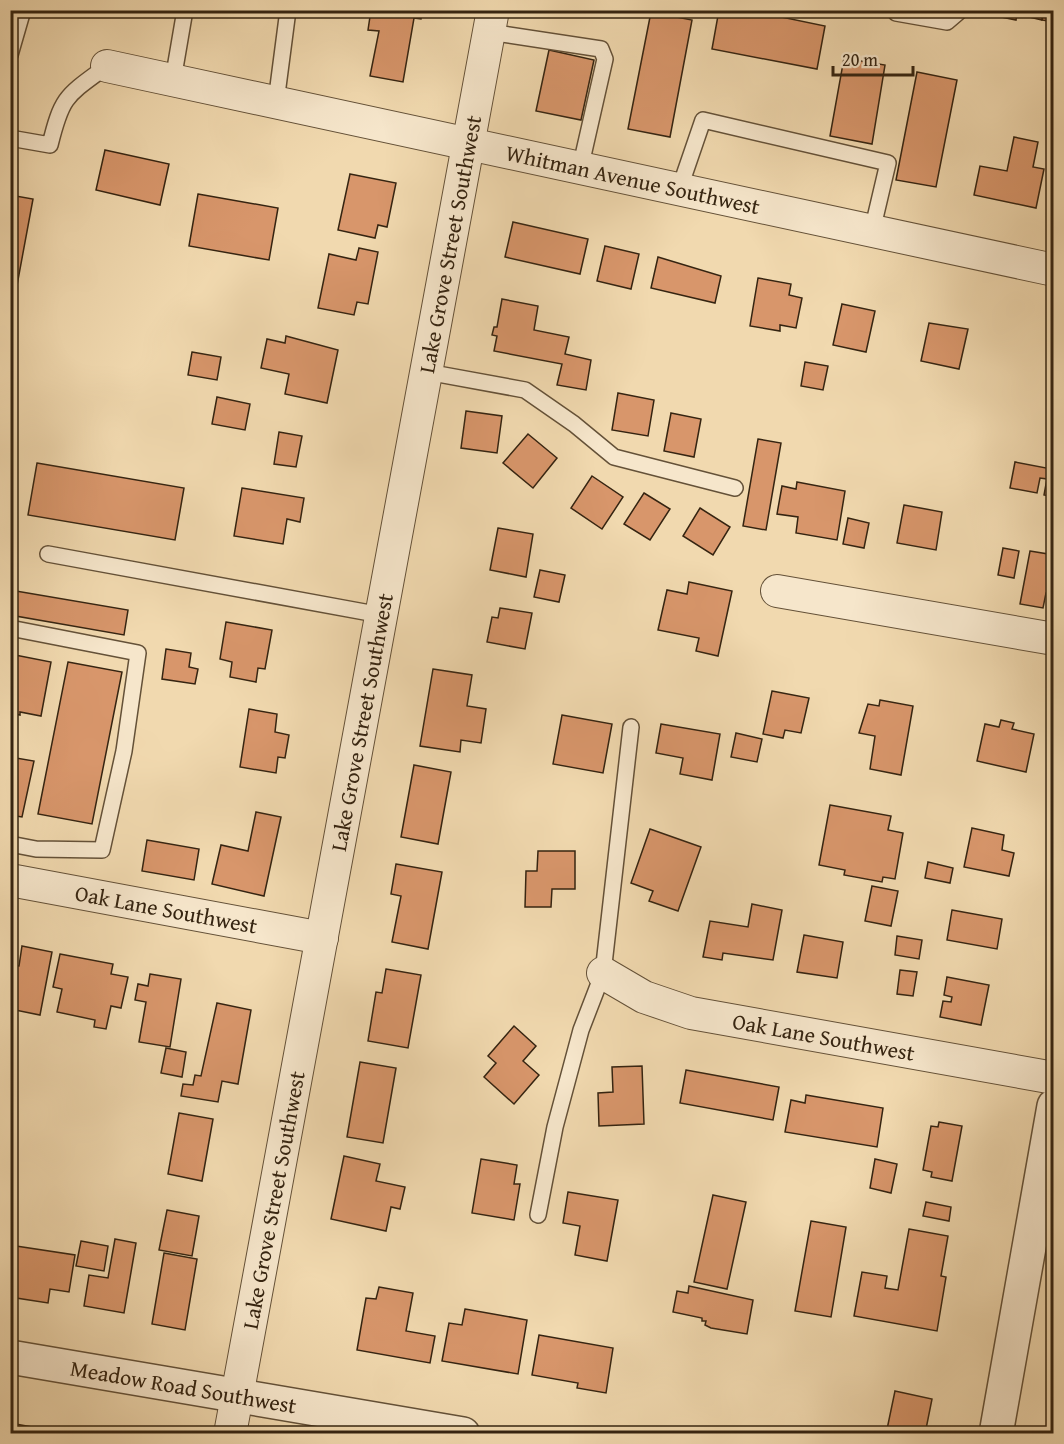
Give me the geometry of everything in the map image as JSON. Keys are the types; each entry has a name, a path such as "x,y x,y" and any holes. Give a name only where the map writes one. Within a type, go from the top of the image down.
{"street":[{"name":"Lake Grove Street Southwest","path":"230,1434 491,21"},
{"name":"Whitman Avenue Southwest","path":"107,66 1053,270"},
{"path":"777,591 1053,639"},
{"name":"Oak Lane Southwest","path":"10,880 322,938"},
{"name":"Oak Lane Southwest","path":"603,973 644,997 691,1013 1053,1078"},
{"path":"996,1434 1053,1106"},
{"name":"Meadow Road Southwest","path":"10,1357 463,1434"}],"lane":[{"path":"10,55 23,10"},
{"path":"173,80 185,10"},
{"path":"276,102 288,10"},
{"path":"895,10 896,13 947,22 961,10"},
{"path":"491,21 601,48 605,59 580,169"},
{"path":"10,138 50,145 59,109 70,94 107,66"},
{"path":"679,190 703,120 888,163 872,231"},
{"path":"427,372 525,390 574,424 614,457 735,488"},
{"path":"48,554 381,615"},
{"path":"10,628 138,653 124,751 102,850 36,849 10,844"},
{"path":"538,1215 555,1126 581,1030 603,973 631,727"}],"building":[{"path":"371,10 422,10 421,19 414,18 403,82 370,76 379,31 368,30"},
{"path":"719,10 747,10 825,26 817,69 712,49"},
{"path":"997,10 1044,10 1042,20 1017,14 1016,20 996,16"},
{"path":"1044,10 1054,10 1054,22 1042,20"},
{"path":"651,12 692,20 670,137 628,129"},
{"path":"549,50 594,60 581,120 536,111"},
{"path":"844,58 885,65 872,144 830,136"},
{"path":"917,72 957,80 936,187 896,180"},
{"path":"1014,137 1038,142 1033,167 1044,169 1036,208 974,195 980,166 1007,171"},
{"path":"105,150 169,164 160,205 96,190"},
{"path":"350,174 396,183 387,227 378,225 375,238 338,230"},
{"path":"198,194 278,208 269,260 189,246"},
{"path":"10,195 33,199 10,323"},
{"path":"513,222 588,239 580,274 505,257"},
{"path":"605,246 639,254 631,289 597,281"},
{"path":"359,248 378,252 368,304 357,302 354,315 318,308 329,254 356,260"},
{"path":"658,257 721,276 715,303 651,288"},
{"path":"758,278 791,284 789,295 802,298 796,328 780,325 780,331 750,326"},
{"path":"502,299 538,306 534,330 569,337 565,354 591,360 586,390 557,385 562,364 494,351 497,336 492,335 494,327 497,327"},
{"path":"842,304 875,311 866,352 833,345"},
{"path":"929,323 968,329 959,369 921,361"},
{"path":"286,336 338,350 327,403 285,394 289,374 261,368 267,339 285,343"},
{"path":"192,352 221,357 217,380 188,375"},
{"path":"805,362 828,366 823,390 801,386"},
{"path":"618,393 654,400 648,436 612,430"},
{"path":"217,397 250,404 245,430 212,424"},
{"path":"466,411 502,416 497,453 461,448"},
{"path":"671,413 701,419 694,457 664,451"},
{"path":"279,432 302,436 296,467 274,464"},
{"path":"528,434 557,458 533,488 503,463"},
{"path":"758,439 781,443 766,530 743,526"},
{"path":"1054,458 1054,497 1044,495 1047,479 1040,478 1037,493 1010,488 1015,462 1051,469"},
{"path":"37,463 184,488 175,540 28,515"},
{"path":"592,476 623,497 602,529 571,508"},
{"path":"797,482 845,491 837,540 796,533 798,517 777,514 782,486 796,489"},
{"path":"242,488 304,498 300,522 287,519 283,544 234,536"},
{"path":"644,493 670,509 650,540 624,524"},
{"path":"904,505 942,512 936,550 897,543"},
{"path":"700,508 730,527 713,555 683,536"},
{"path":"848,518 869,523 864,548 843,544"},
{"path":"498,528 533,534 526,577 490,570"},
{"path":"1003,548 1019,551 1014,578 998,575"},
{"path":"1030,551 1054,555 1054,594 1046,593 1043,608 1020,604"},
{"path":"540,570 565,575 559,602 534,597"},
{"path":"689,582 732,591 718,656 696,651 699,638 658,630 667,590 687,594"},
{"path":"10,590 128,610 124,635 10,615"},
{"path":"500,608 532,613 525,649 487,642 492,617 498,618"},
{"path":"226,622 272,630 265,669 258,668 256,682 230,677 232,662 220,659"},
{"path":"166,649 191,653 189,667 198,669 195,684 162,679"},
{"path":"10,654 51,662 41,716 20,712 20,715 10,713"},
{"path":"68,662 122,672 92,824 38,814"},
{"path":"433,669 472,675 467,706 486,709 481,743 461,740 460,752 420,746"},
{"path":"772,691 809,698 801,733 785,730 783,738 763,734"},
{"path":"880,700 913,706 901,775 870,769 875,736 859,733 868,704 879,706"},
{"path":"249,709 277,714 275,732 289,735 285,758 278,757 276,773 240,767"},
{"path":"562,715 612,724 603,773 553,764"},
{"path":"1001,720 1014,723 1012,729 1034,734 1026,772 977,761 985,724 999,727"},
{"path":"661,724 720,734 712,780 680,774 683,758 656,753"},
{"path":"736,733 762,739 757,762 731,757"},
{"path":"10,757 34,761 22,817 10,815"},
{"path":"414,765 451,772 438,844 401,837"},
{"path":"830,805 891,816 888,830 903,833 895,879 883,877 882,882 844,875 845,870 819,865"},
{"path":"256,812 281,817 264,896 212,884 221,845 248,851"},
{"path":"972,828 1004,835 1002,850 1014,853 1009,876 964,867"},
{"path":"650,829 701,847 678,911 649,901 653,891 631,883"},
{"path":"147,840 199,849 194,880 142,871"},
{"path":"538,851 575,851 575,889 552,889 551,907 525,907 526,871 537,871"},
{"path":"928,862 953,868 950,883 925,878"},
{"path":"396,864 442,872 428,949 392,942 401,896 391,894"},
{"path":"872,886 898,891 891,926 865,921"},
{"path":"752,904 782,910 773,960 723,953 722,960 703,957 710,921 748,927"},
{"path":"952,910 1002,919 997,949 947,940"},
{"path":"804,935 843,942 837,978 797,972"},
{"path":"897,936 922,940 919,959 895,955"},
{"path":"22,946 52,952 40,1015 10,1009 10,965 19,966"},
{"path":"60,954 113,964 111,974 128,977 121,1008 111,1006 106,1029 94,1027 95,1020 57,1012 62,989 53,987"},
{"path":"386,969 421,975 408,1048 368,1041 376,992 382,993"},
{"path":"900,970 917,972 913,996 897,994"},
{"path":"150,974 181,979 170,1047 139,1042 146,1002 135,1000 138,984 148,986"},
{"path":"947,977 989,985 981,1025 940,1017 943,1001 951,1002 952,997 944,995"},
{"path":"217,1003 251,1010 238,1084 222,1081 218,1102 181,1096 183,1084 193,1085 195,1075 201,1076"},
{"path":"514,1026 536,1046 523,1061 539,1075 514,1104 484,1077 496,1063 488,1056"},
{"path":"166,1048 186,1052 182,1077 161,1073"},
{"path":"360,1062 396,1068 383,1143 347,1137"},
{"path":"642,1066 644,1124 599,1126 598,1093 613,1092 612,1067"},
{"path":"686,1070 779,1087 773,1120 680,1103"},
{"path":"806,1095 883,1108 877,1147 785,1132 791,1100 805,1103"},
{"path":"179,1113 213,1119 202,1181 168,1174"},
{"path":"939,1122 962,1126 952,1181 931,1177 932,1172 923,1170 931,1126 938,1127"},
{"path":"344,1156 380,1164 376,1181 405,1187 400,1209 391,1207 386,1231 331,1219"},
{"path":"481,1159 517,1165 514,1184 520,1184 514,1220 472,1213"},
{"path":"875,1159 897,1164 891,1193 870,1188"},
{"path":"568,1192 618,1200 607,1261 575,1255 580,1226 563,1223"},
{"path":"713,1195 746,1202 727,1289 694,1282"},
{"path":"926,1202 951,1207 949,1221 923,1216"},
{"path":"167,1210 199,1216 192,1256 159,1250"},
{"path":"811,1221 846,1227 831,1317 795,1311"},
{"path":"909,1229 948,1236 941,1276 946,1277 937,1331 854,1316 862,1272 887,1276 885,1288 898,1290"},
{"path":"115,1239 136,1243 124,1313 84,1306 89,1275 108,1278"},
{"path":"81,1241 108,1246 104,1271 76,1266"},
{"path":"16,1246 75,1255 69,1292 50,1289 48,1303 10,1297"},
{"path":"164,1253 197,1259 185,1330 152,1324"},
{"path":"689,1286 753,1300 747,1334 711,1328 705,1325 706,1321 702,1321 702,1318 673,1312 677,1291 688,1293"},
{"path":"379,1287 413,1293 406,1331 435,1336 430,1363 357,1350 366,1298 376,1299"},
{"path":"465,1309 527,1320 518,1374 442,1361 449,1323 462,1325"},
{"path":"539,1335 613,1348 606,1393 577,1388 578,1383 532,1375"},
{"path":"895,1391 932,1399 925,1434 886,1434"},
{"path":"10,1423 71,1434 10,1434"}]}
